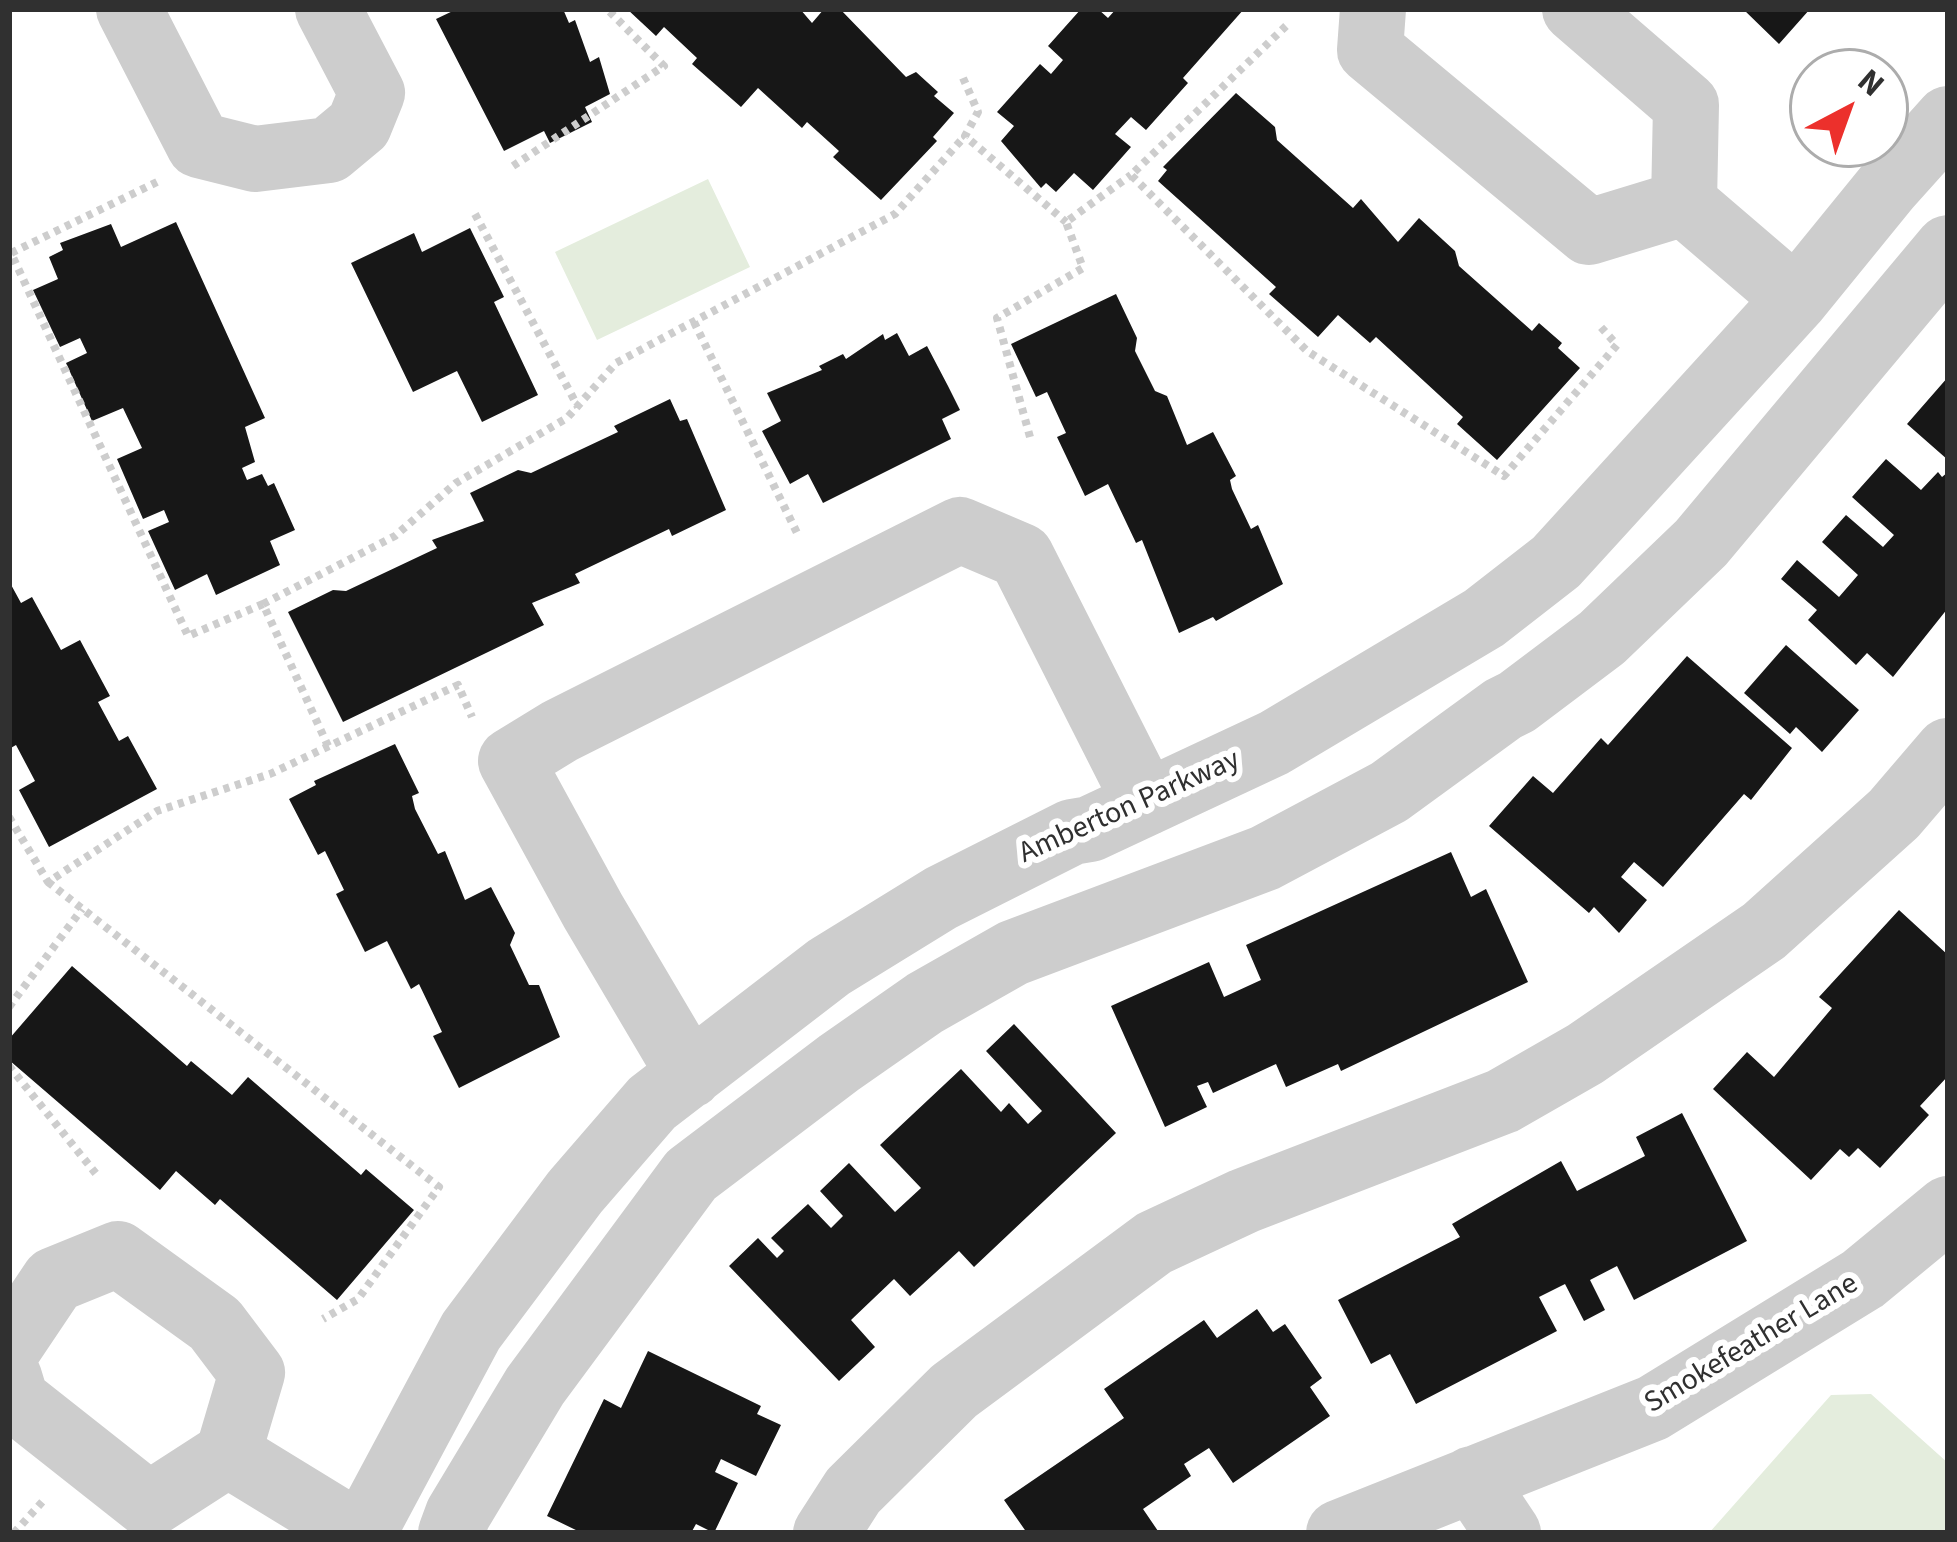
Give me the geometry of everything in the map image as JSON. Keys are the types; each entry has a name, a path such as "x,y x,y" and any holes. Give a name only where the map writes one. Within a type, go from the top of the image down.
{"street":[{"path":"129,9 199,146 255,159 329,150 359,125 372,93 328,9"},
{"path":"1373,9 1370,50 1589,232 1684,203"},
{"path":"1575,9 1686,105 1684,203"},
{"name":"Amberton Parkway","path":"360,1533 471,1330 575,1192 652,1103 829,967 941,898 1072,832 1090,829 1274,743 1484,618 1556,562 1796,299 1948,119"},
{"path":"1888,186 1948,233"},
{"path":"1684,203 1796,299"},
{"path":"451,1533 535,1386 691,1175 925,1003 1012,953 1265,858 1389,792 1517,702 1602,638 1701,543 1948,248"},
{"path":"689,1075 511,761 560,731 960,530 1021,556 1146,802"},
{"path":"826,1533 853,1491 954,1391 1154,1243 1244,1201 1503,1101 1585,1054 1764,932 1894,814 1948,751"},
{"name":"Smokefeather Lane","path":"1339,1533 1653,1408 1863,1279 1948,1209"},
{"path":"9,1347 54,1280 118,1254 215,1324 252,1373 228,1454 149,1505 16,1400 9,1377"},
{"path":"228,1454 360,1533"},
{"path":"1472,1479 1508,1533"}],"path":[{"path":"513,166 664,66 607,9"},
{"path":"1066,222 1131,175 1286,26"},
{"path":"164,178 11,254 188,636 394,536 456,483 567,418 616,364 896,214 965,136 978,112 963,78"},
{"path":"965,136 1066,222 1083,268 997,318 1030,437"},
{"path":"1131,175 1307,351 1504,476 1617,345 1599,325"},
{"path":"475,214 578,406"},
{"path":"694,322 799,537"},
{"path":"262,604 328,746"},
{"path":"48,882 157,811 270,774 458,685 478,730"},
{"path":"9,817 48,882 439,1187 358,1299 323,1319"},
{"path":"9,1007 82,909"},
{"path":"9,1066 97,1175"},
{"path":"14,1533 44,1501"}],"green space":[{"path":"708,179 750,267 597,340 555,252"},
{"path":"1871,1394 1948,1463 1948,1533 1709,1533 1831,1395"}],"building":[{"path":"457,9 563,9 569,23 575,20 590,62 599,57 610,94 585,107 592,122 550,143 544,131 504,151 436,19"},
{"path":"627,9 800,9 812,23 824,9 840,9 906,77 916,72 954,113 933,137 937,141 881,200 833,157 839,151 807,122 802,128 758,88 741,107 692,64 697,58 664,27 656,36"},
{"path":"1081,9 1098,9 1108,18 1116,9 1244,9 1183,78 1188,83 1146,130 1131,117 1115,134 1131,147 1093,190 1074,173 1056,192 1046,183 1041,188 1001,141 1014,126 997,112 1040,64 1051,74 1063,60 1048,46"},
{"path":"1743,9 1810,9 1779,44"},
{"path":"1236,93 1275,127 1277,140 1353,208 1361,199 1398,242 1419,218 1455,251 1459,266 1532,331 1539,323 1580,368 1497,460 1457,424 1463,417 1376,337 1370,343 1338,315 1318,337 1269,294 1276,287 1158,181 1167,170 1163,167"},
{"path":"176,222 265,418 245,427 255,462 242,468 247,480 262,474 268,486 274,483 295,530 270,541 280,565 216,595 207,574 175,590 148,531 169,522 164,510 143,519 117,459 142,448 123,408 92,421 66,363 87,353 80,338 60,347 33,290 58,279 49,257 63,250 60,243 111,224 121,247"},
{"path":"470,228 504,297 494,302 538,395 482,422 457,371 413,392 351,263 414,233 422,252"},
{"path":"1116,294 1137,338 1135,351 1155,391 1167,396 1187,445 1213,432 1236,476 1230,480 1232,489 1251,529 1258,525 1283,584 1216,621 1213,617 1179,633 1142,540 1136,543 1108,484 1085,496 1057,437 1066,433 1047,392 1036,397 1011,344"},
{"path":"897,333 909,356 927,346 948,386 960,410 942,419 951,439 823,503 808,474 790,484 762,431 781,421 767,393 822,370 819,366 843,354 846,359 883,334 885,340"},
{"path":"1948,377 1948,460 1907,424"},
{"path":"670,399 680,421 687,419 726,510 672,536 669,529 575,574 580,583 532,603 544,625 343,722 288,612 437,548 432,540 484,521 470,493 518,470 531,473 618,432 614,426"},
{"path":"1886,459 1921,490 1938,472 1942,477 1948,472 1948,608 1893,677 1867,653 1856,665 1808,620 1817,610 1781,579 1797,560 1839,597 1858,575 1822,542 1846,515 1883,547 1894,535 1852,497"},
{"path":"9,581 21,603 32,597 61,650 80,640 110,696 98,702 119,741 128,736 157,789 49,847 19,790 35,781 16,745 9,749"},
{"path":"1786,645 1859,710 1822,752 1796,727 1790,734 1744,693"},
{"path":"1687,656 1792,748 1751,800 1744,794 1663,887 1634,862 1621,877 1647,900 1619,933 1594,907 1589,913 1489,826 1533,776 1553,793 1601,738 1608,745"},
{"path":"395,744 419,793 412,796 415,809 438,854 445,851 465,900 491,887 515,933 510,945 529,985 539,985 560,1037 459,1088 433,1036 442,1032 419,984 411,989 387,941 365,952 336,894 344,890 325,851 318,855 289,799 316,785 314,781"},
{"path":"1451,852 1471,897 1486,889 1528,982 1341,1071 1338,1064 1286,1087 1276,1064 1213,1093 1208,1082 1197,1086 1207,1107 1165,1127 1111,1006 1209,962 1224,997 1261,980 1246,945"},
{"path":"1899,910 1948,955 1948,1076 1920,1106 1929,1115 1880,1168 1858,1148 1849,1157 1840,1149 1811,1180 1713,1089 1747,1052 1774,1077 1832,1008 1819,997"},
{"path":"72,966 187,1066 191,1061 232,1095 248,1077 361,1175 366,1169 414,1210 337,1300 220,1199 215,1205 176,1171 160,1190 9,1060 9,1039"},
{"path":"1014,1024 1116,1133 974,1267 959,1251 910,1296 894,1279 851,1320 875,1347 839,1381 729,1266 758,1238 777,1258 784,1251 771,1238 808,1204 831,1228 843,1216 820,1191 849,1163 895,1212 921,1188 880,1145 961,1069 1001,1112 1009,1103 1028,1124 1042,1111 986,1051"},
{"path":"1682,1113 1747,1241 1634,1300 1617,1266 1590,1280 1605,1310 1584,1321 1565,1284 1539,1297 1557,1331 1416,1404 1390,1354 1371,1364 1338,1300 1460,1237 1452,1224 1561,1161 1577,1191 1645,1156 1636,1137"},
{"path":"1257,1309 1273,1332 1285,1324 1322,1378 1310,1387 1330,1416 1233,1483 1209,1448 1184,1464 1191,1476 1143,1509 1158,1531 1154,1533 1027,1533 1004,1500 1124,1418 1104,1389 1204,1320 1217,1338"},
{"path":"648,1351 761,1406 757,1414 781,1425 756,1476 721,1459 715,1472 738,1483 714,1533 696,1524 691,1533 582,1533 547,1516 604,1399 621,1408"}]}
